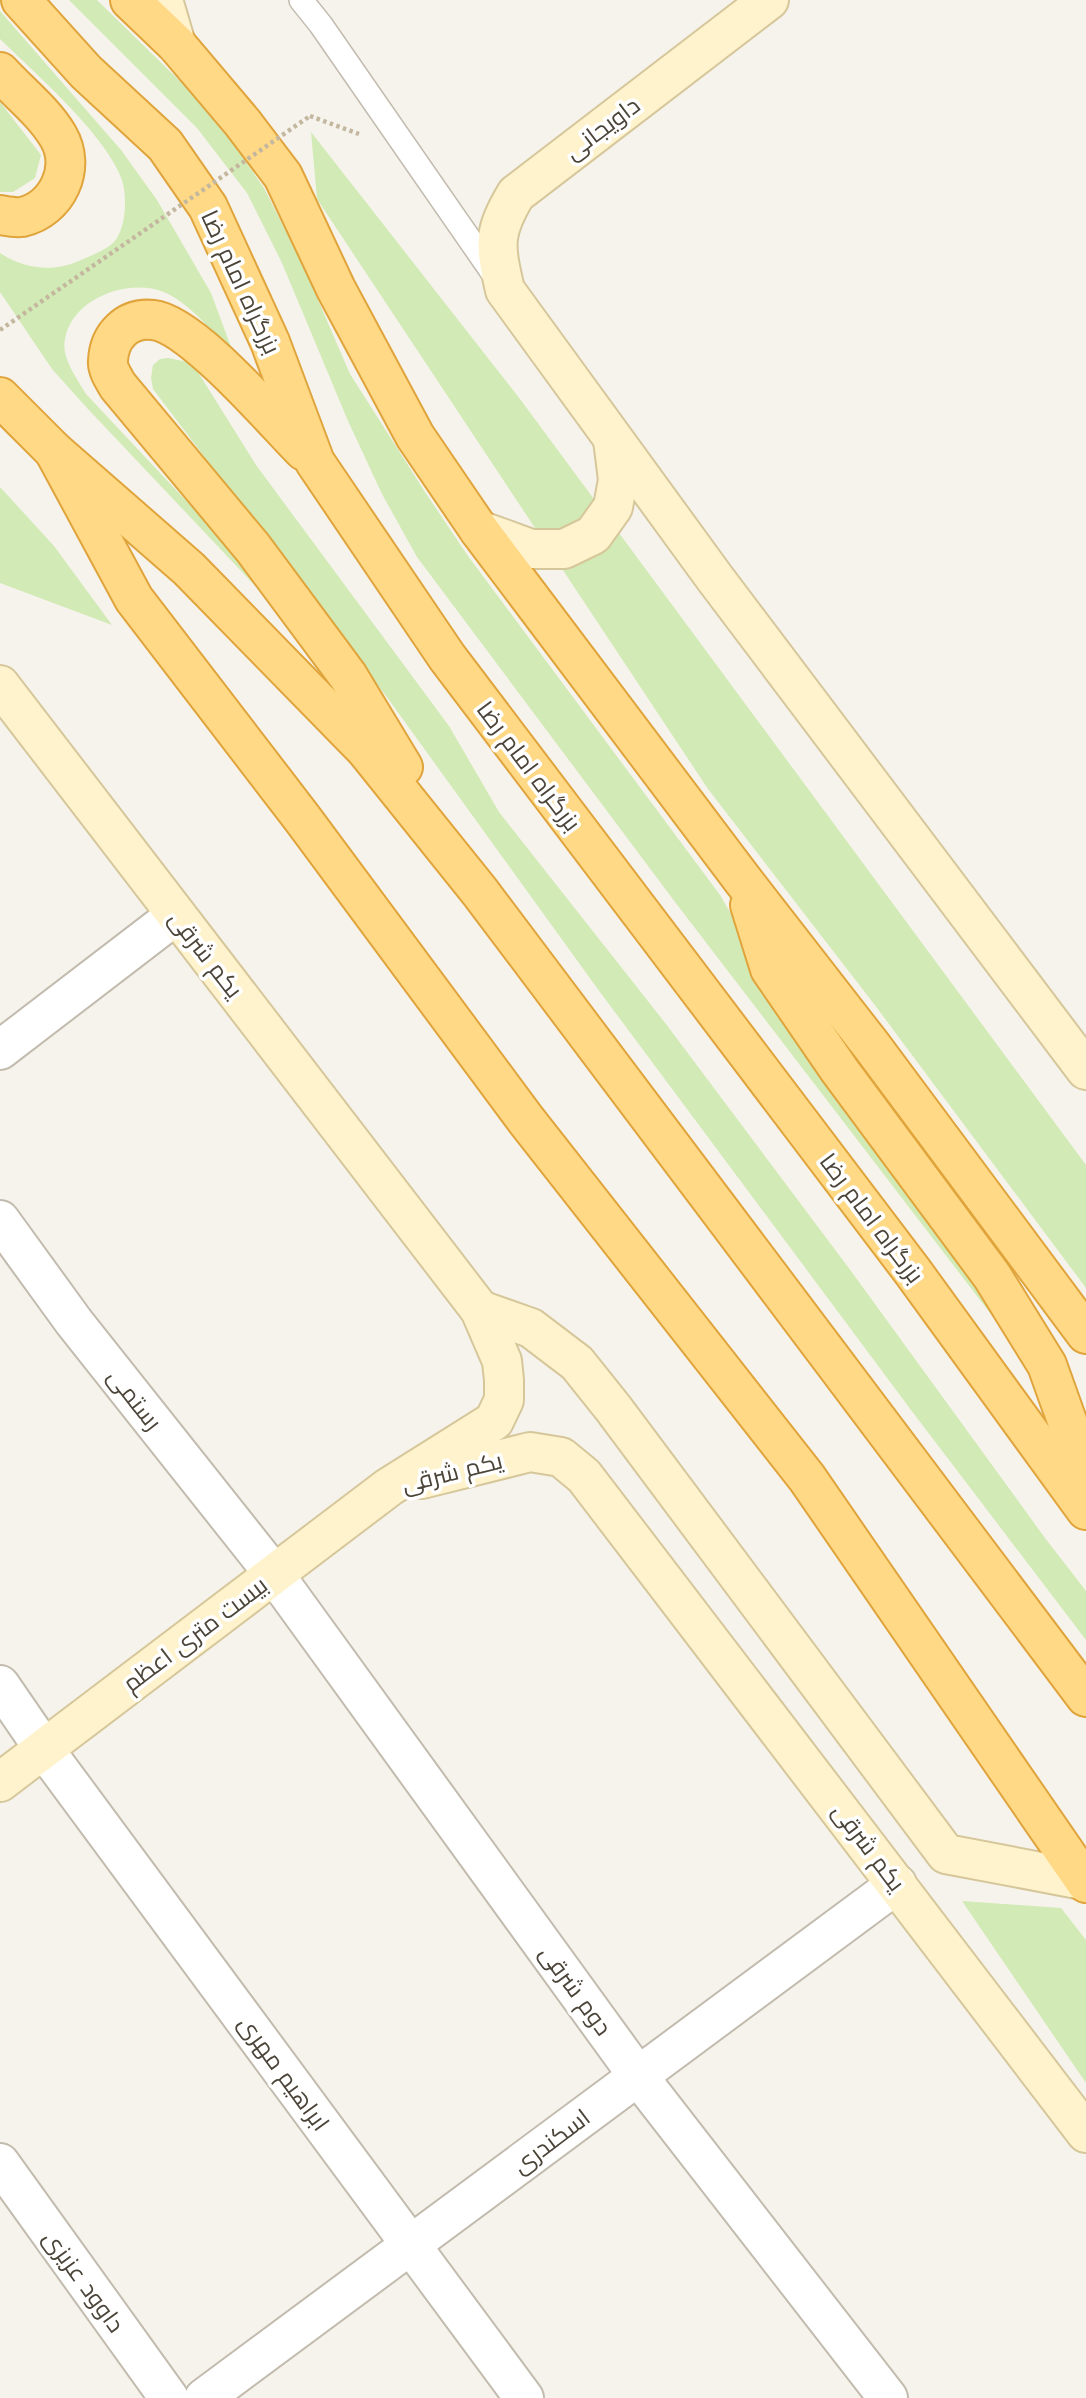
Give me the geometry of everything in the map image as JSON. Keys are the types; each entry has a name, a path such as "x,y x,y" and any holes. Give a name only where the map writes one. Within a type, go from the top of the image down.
{"highway":[{"name":"بزرگراه امام رضا","path":"21,0 86,72 165,145 208,207 270,342 315,462 447,657 913,1272 1086,1510"},
{"path":"130,0 176,44 242,122 283,176 336,289 415,436 479,530 742,879 871,1045 1086,1334"},
{"path":"0,72 45,117 60,140 65,165 59,192 48,205 21,217 0,215"},
{"path":"315,462 225,370 176,328 153,320 141,321 128,323 113,337 107,364 118,386 253,548 348,676 480,892"},
{"path":"0,397 54,451 190,569 366,750 480,892 1086,1697"},
{"path":"54,451 134,599 302,818 526,1120 807,1478 1085,1882"},
{"path":"742,879 771,969 839,1071 992,1276 1047,1365 1086,1474"}],"main road":[{"path":"163,0 176,44"},
{"name":"داویجانی","path":"505,290 497,253 500,220 516,194 769,0"},
{"path":"505,290 714,577 1086,1070"},
{"path":"479,530 531,550 564,550 593,535 613,507 618,480 613,440"},
{"name":"یکم شرقی","path":"0,685 480,1310 502,1362 505,1380 505,1400 494,1422 390,1487"},
{"path":"480,1310 531,1328 577,1363 946,1854 1085,1882"},
{"name":"یکم شرقی","path":"390,1487 530,1452 561,1457 584,1476 1086,2133"},
{"name":"بیست متری اعظم","path":"0,1782 390,1487"}],"street":[{"path":"0,1050 176,915"},
{"name":"رستمی","path":"0,1220 74,1322 274,1574"},
{"name":"دوم شرقی","path":"274,1574 638,2076 888,2398"},
{"name":"ابراهیم مهری","path":"0,1685 44,1749 524,2398"},
{"name":"اسکندری","path":"204,2398 897,1884"},
{"name":"داوود عزیزی","path":"0,2163 169,2398"}],"lane":[{"path":"301,0 505,290"}],"path":[{"path":"0,330 310,116"}],"green space":[{"path":"69,0 97,0 184,85 225,132 264,188 303,265 350,374 425,492 468,556 720,895 767,975 1036,1373 675,902 417,557 382,494 348,421 282,263 247,193 197,128"},
{"path":"0,11 121,150 157,200 211,293 234,355 185,305 166,293 136,288 105,295 79,312 70,325 64,346 71,368 86,394 222,539 315,649 52,369 0,292 0,253 29,266 50,268 81,260 114,242 124,218 125,202 122,180 102,144 50,87 0,39"},
{"path":"0,102 41,155 35,178 13,192 0,192"},
{"path":"311,132 520,399 1086,1165 1086,1288 874,1004 708,789 317,199"},
{"path":"160,359 188,362 196,369 256,465 449,726 499,812 666,1024 1086,1591 1086,1640 597,988 389,700 153,389 153,365"},
{"path":"0,487 54,546 112,625 0,583"},
{"path":"962,1901 1061,1908 1086,1940 1086,2083"}]}
